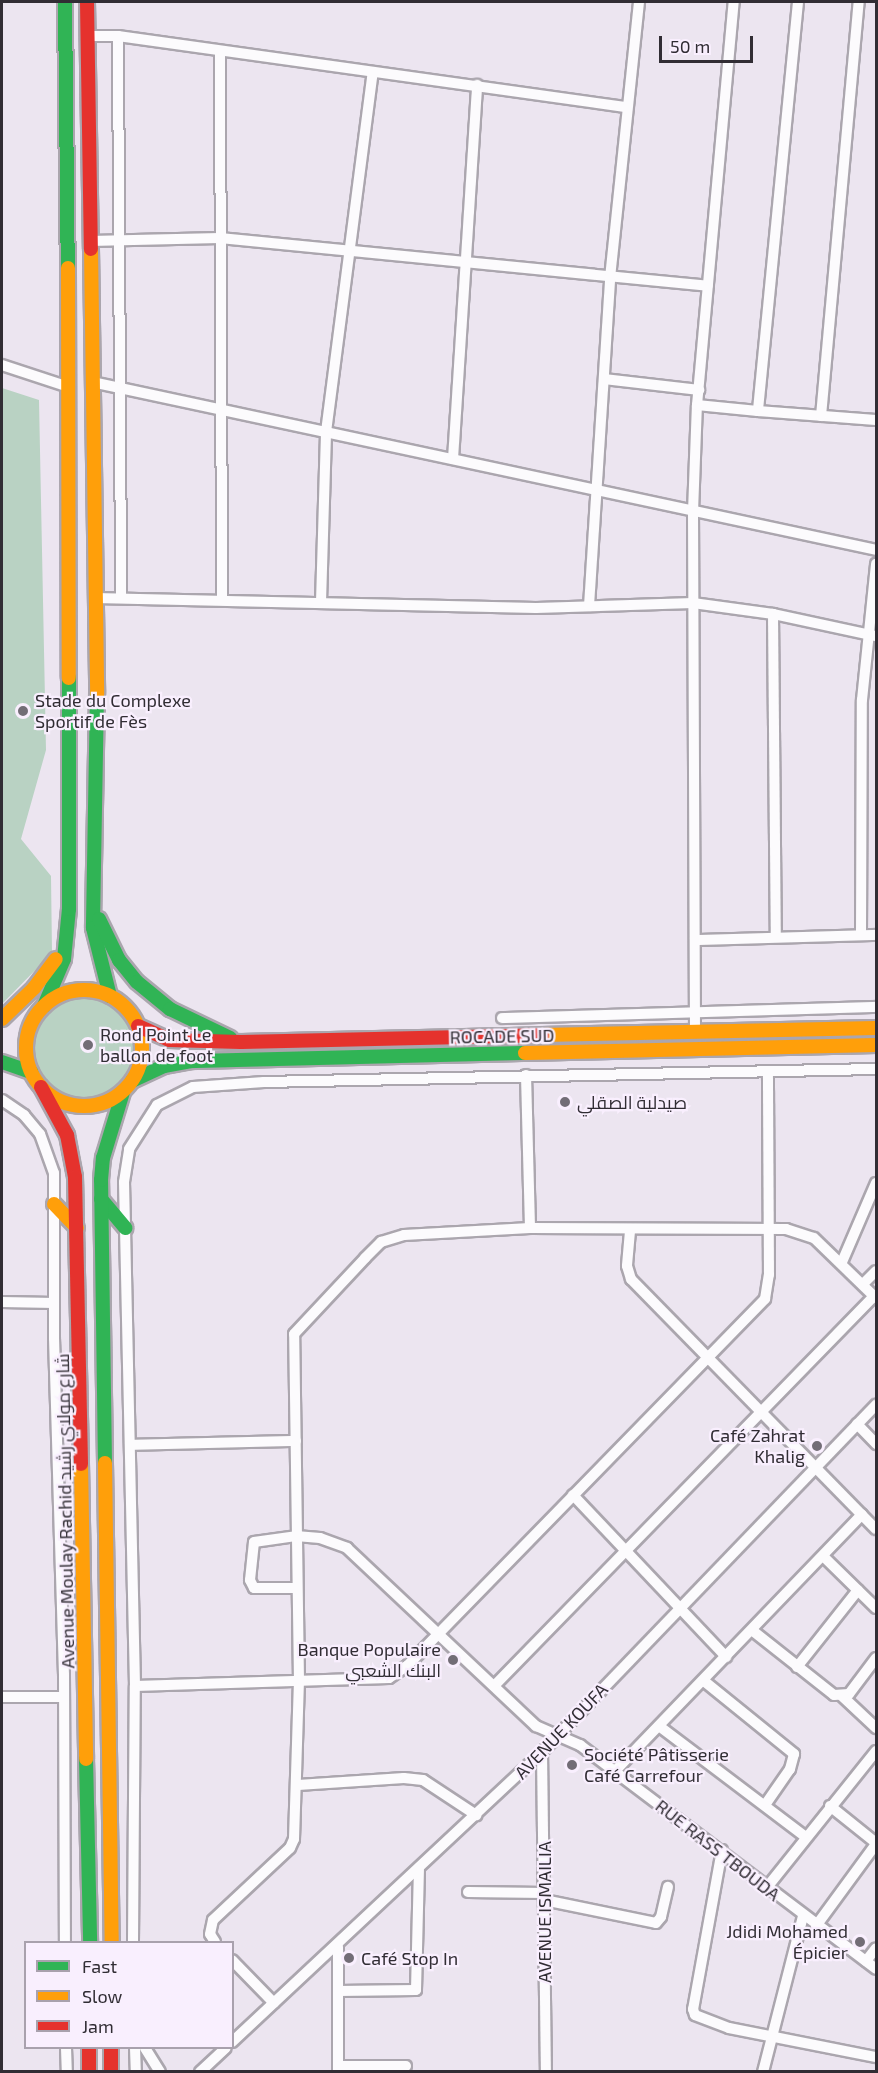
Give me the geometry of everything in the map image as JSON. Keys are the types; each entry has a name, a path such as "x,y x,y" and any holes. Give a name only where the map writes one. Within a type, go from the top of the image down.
{"main road":[{"path":"44,1006 60,972 67,938 69,387 65,2"},
{"path":"87,2 95,598 93,906 97,946 111,996"},
{"path":"93,906 119,960 137,982 170,1009 241,1042"},
{"path":"2,1019 47,974 67,938"},
{"path":"83,990 111,996 127,1009 138,1026 143,1048 128,1087 108,1101 72,1105 41,1087 31,1072 27,1036 33,1019 56,997 83,990"},
{"path":"2,1032 33,1019"},
{"name":"ROCADE SUD","path":"138,1026 169,1040 241,1042 876,1028"},
{"name":"ROCADE SUD","path":"128,1087 173,1064 220,1060 876,1045"},
{"path":"2,1062 31,1072"},
{"name":"Avenue Moulay Rachid شارع مولاي رشيد","path":"41,1087 73,1155 77,1228 90,1941"},
{"name":"Avenue Moulay Rachid شارع مولاي رشيد","path":"112,1941 101,1199 103,1158 128,1087"},
{"path":"101,1199 125,1228"},
{"path":"54,1204 77,1228"},
{"path":"89,2049 89,2072"},
{"path":"111,2049 111,2072"}],"street":[{"path":"589,606 610,278 626,107 639,2"},
{"path":"695,1031 693,512 699,390 734,2"},
{"path":"758,411 798,2"},
{"path":"821,416 859,2"},
{"path":"88,36 117,36 626,107"},
{"path":"117,36 121,598"},
{"path":"219,52 222,600"},
{"path":"321,602 326,432 374,72"},
{"path":"453,459 477,86"},
{"path":"90,241 220,238 350,253 708,286"},
{"path":"2,365 69,387"},
{"path":"604,379 699,390"},
{"path":"92,382 876,550"},
{"path":"698,405 876,420"},
{"path":"861,935 862,700 873,635 876,564"},
{"path":"95,598 589,606 693,603 773,614 873,635"},
{"path":"773,614 776,936"},
{"path":"695,940 876,935"},
{"path":"502,1018 695,1010 876,1007"},
{"path":"284,1058 287,1082"},
{"path":"220,1060 225,1084"},
{"path":"133,1941 135,1686 125,1228 126,1164 144,1120 157,1105 181,1089 225,1084 876,1069"},
{"path":"135,1686 389,1678 407,1666 765,1299 769,1275 768,1071"},
{"path":"526,1076 530,1228"},
{"path":"2,1100 24,1115 40,1134 54,1173 54,1303 63,1697 65,1941"},
{"path":"842,1262 876,1183"},
{"path":"214,1941 210,1934 213,1920 290,1848 298,1785 299,1681 294,1334 381,1242 404,1235 530,1228 801,1232 842,1262 875,1297 759,1412 494,1686"},
{"path":"630,1231 627,1266 631,1279 705,1358 876,1529"},
{"path":"863,1284 876,1271"},
{"path":"2,1302 54,1303"},
{"name":"AVENUE KOUFA","path":"234,2040 338,1947 542,1752 876,1405"},
{"path":"857,1425 876,1444"},
{"path":"130,1444 296,1441"},
{"path":"573,1495 726,1658"},
{"path":"615,1771 753,1631 862,1514"},
{"name":"RUE RASS TBOUDA","path":"297,1588 258,1589 250,1580 254,1542 296,1536 320,1538 347,1548 439,1631 536,1726 580,1745 722,1850 803,1916 876,1969"},
{"path":"824,1557 876,1608"},
{"path":"797,1667 858,1590"},
{"path":"753,1631 822,1689 843,1696 876,1728"},
{"path":"843,1696 856,1688 876,1658"},
{"path":"704,1681 794,1754 790,1769 765,1805"},
{"path":"2,1697 63,1697"},
{"path":"659,1726 806,1837"},
{"path":"768,1886 830,1806 873,1763 876,1751"},
{"name":"AVENUE ISMAILIA","path":"542,1752 547,2071"},
{"path":"298,1785 404,1778 423,1780 476,1815"},
{"path":"816,1926 876,1843 830,1806"},
{"path":"722,1850 693,2009 699,2019 876,2057"},
{"path":"338,1991 416,1990 418,1870"},
{"path":"468,1892 544,1896 656,1923 661,1917 668,1887"},
{"path":"763,2072 803,1916"},
{"path":"338,1947 338,2069 406,2066"},
{"path":"866,1961 876,1948"},
{"path":"234,1962 274,2003"},
{"path":"66,2049 67,2072"},
{"path":"135,2049 136,2072"},
{"path":"147,2049 160,2072"},
{"path":"200,2072 225,2049"}],"green space":[{"name":"Stade du Complexe Sportif de Fès","path":"2,388 39,400 46,750 21,839 51,876 52,953 2,1004"},
{"path":"84,996 103,1000 120,1011 131,1028 135,1047 131,1066 120,1083 103,1094 84,1098 65,1094 48,1083 37,1066 33,1047 37,1028 48,1011 65,1000"}],"traffic: fast":[{"path":"65,2 68,268"},
{"path":"44,1006 64,959 69,909 69,678"},
{"path":"97,694 93,928 110,996"},
{"path":"99,919 119,960 137,982 170,1009 230,1038"},
{"path":"132,1081 164,1066 193,1061 525,1053"},
{"path":"2,1062 31,1072"},
{"path":"105,1463 101,1180 103,1158 123,1092"},
{"path":"101,1199 125,1228"},
{"path":"86,1759 90,1941"}],"traffic: slow":[{"path":"91,249 97,694"},
{"path":"68,268 69,678"},
{"path":"2,1019 34,988 56,959"},
{"path":"84,990 106,994 125,1007 138,1026 142,1048 138,1070 125,1089 106,1102 84,1106 62,1102 43,1089 30,1070 26,1048 30,1026 43,1007 62,994 84,990"},
{"path":"542,1035 876,1028"},
{"path":"525,1053 876,1045"},
{"path":"54,1204 77,1228"},
{"path":"105,1463 112,1941"},
{"path":"81,1464 86,1759"}],"traffic: jam":[{"path":"87,2 91,249"},
{"path":"138,1026 169,1040 241,1042 542,1035"},
{"path":"41,1087 67,1135 75,1177 81,1464"},
{"path":"89,2049 89,2072"},
{"path":"111,2049 111,2072"}],"place":[{"name":"Stade du Complexe Sportif de Fès","path":"23,711"},
{"name":"Rond Point Le ballon de foot","path":"88,1045"},
{"name":"صيدلية الصقلي","path":"565,1102"},
{"name":"Café Zahrat Khalig","path":"817,1446"},
{"name":"Banque Populaire البنك الشعبي","path":"453,1660"},
{"name":"Société Pâtisserie Café Carrefour","path":"572,1765"},
{"name":"Jdidi Mohamed Épicier","path":"860,1942"},
{"name":"Café Stop In","path":"349,1958"}]}
